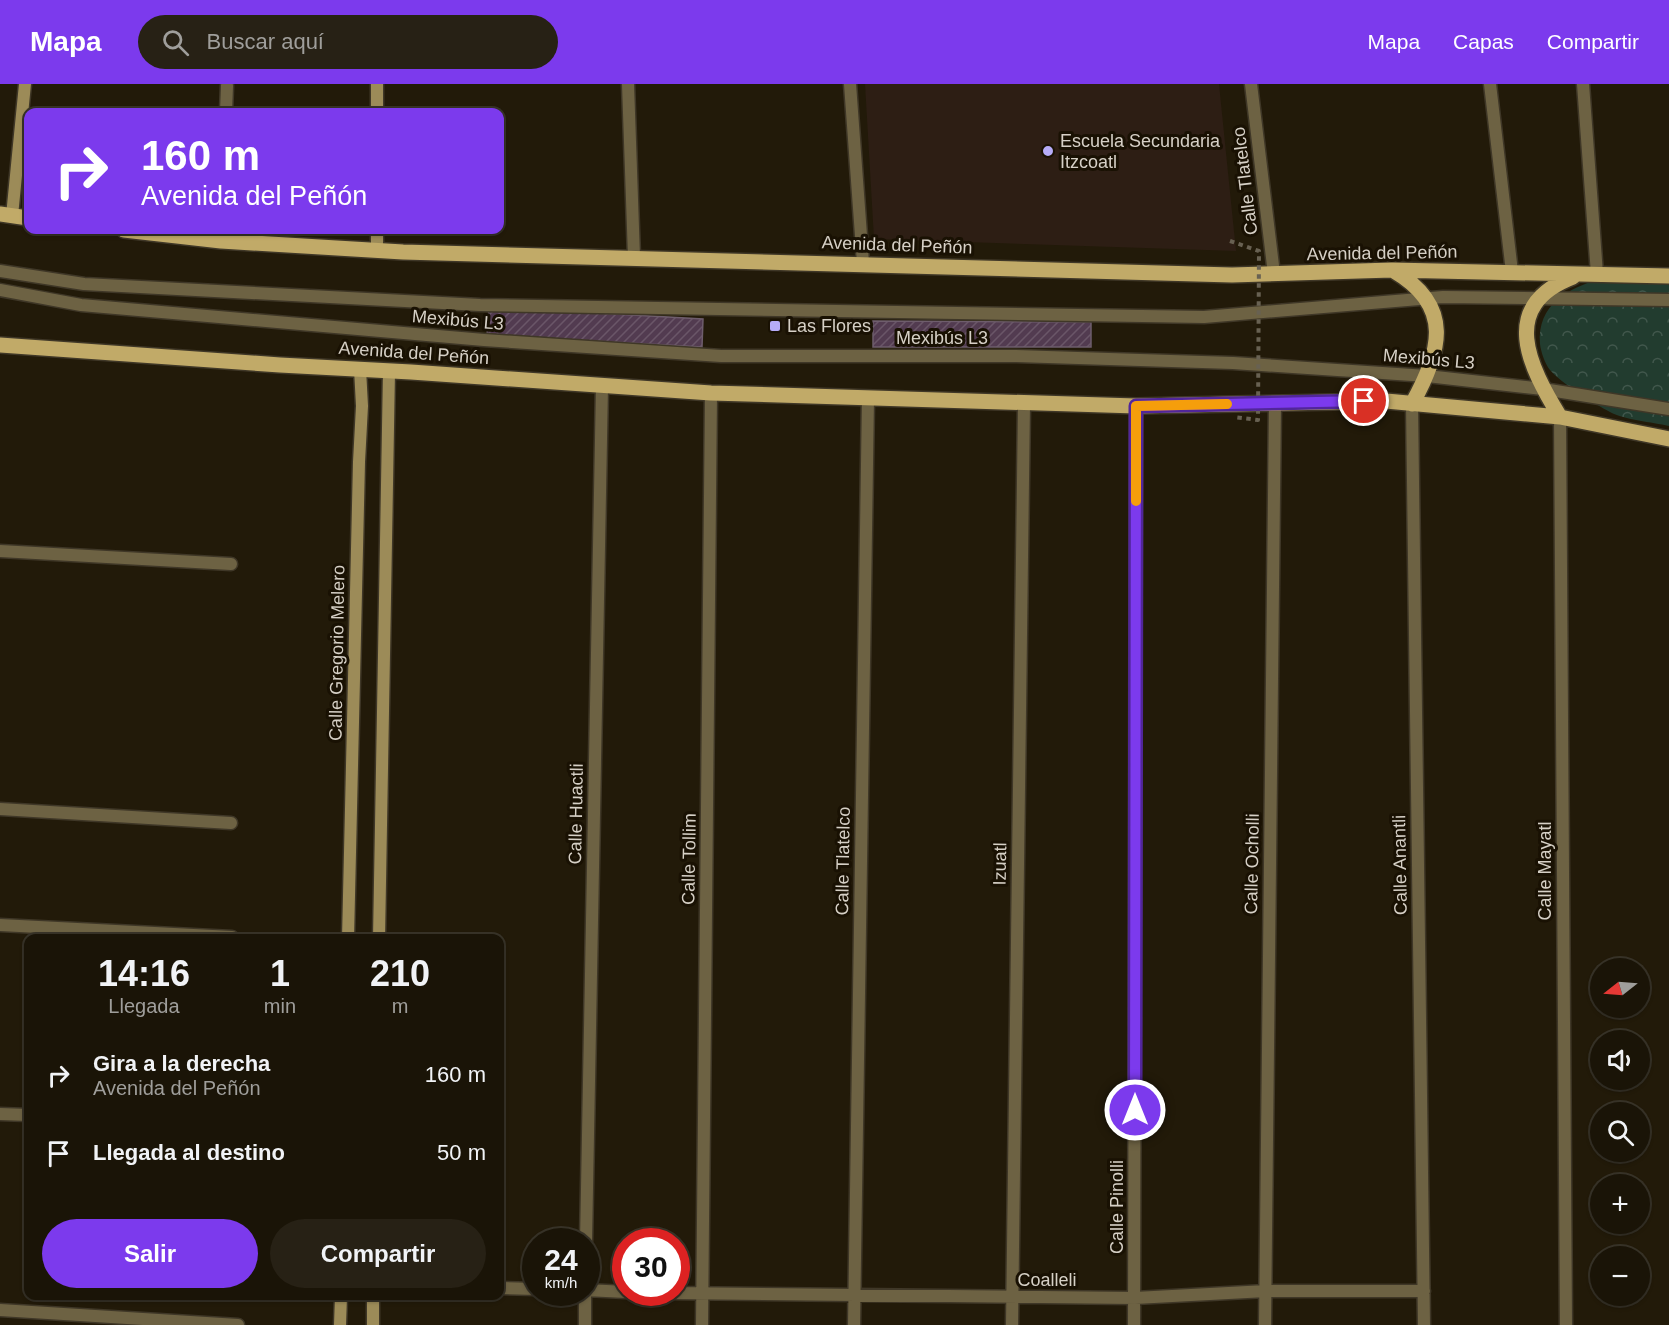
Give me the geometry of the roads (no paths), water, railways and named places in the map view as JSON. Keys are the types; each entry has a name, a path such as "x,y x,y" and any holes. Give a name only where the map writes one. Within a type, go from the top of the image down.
{"main road":[{"path":"24,217 6,215 25,84"},
{"path":"377,84 377,108"},
{"name":"Avenida del Peñón","path":"202,234 377,250 1232,275 1392,270 1669,276"},
{"path":"377,234 377,250"},
{"path":"1392,270 1411,280 1427,299 1435,318 1437,340 1427,376 1406,403"},
{"path":"1560,417 1543,389 1529,357 1526,336 1530,315 1538,298 1557,283 1575,276 1597,274"},
{"name":"Avenida del Peñón","path":"0,345 711,393 1136,406 1386,401 1560,417 1669,440"},
{"name":"Calle Gregorio Melero","path":"348,934 362,406 360,369"},
{"path":"379,934 388,371"},
{"path":"340,1325 341,1300"},
{"path":"373,1300 373,1325"}],"street":[{"path":"628,84 633,257"},
{"path":"850,84 863,263"},
{"name":"Calle Tlatelco","path":"1251,84 1274,274"},
{"path":"1490,84 1512,272"},
{"path":"1583,84 1597,274"},
{"path":"226,108 227,86"},
{"name":"Mexibús L3","path":"0,271 84,284 480,305 1204,317 1443,297 1669,300"},
{"name":"Mexibús L3","path":"0,290 81,305 484,340 721,356 1016,356 1233,363 1427,376 1543,389 1669,409"},
{"name":"Calle Huactli","path":"586,1228 602,386"},
{"name":"Calle Tollim","path":"702,1325 711,393"},
{"name":"Calle Tlatelco","path":"854,1325 868,398"},
{"name":"Calle Anantli","path":"1406,403 1424,1325"},
{"name":"Izuatl","path":"1012,1325 1024,404"},
{"name":"Calle Ocholli","path":"1265,1325 1275,404"},
{"name":"Calle Pinolli","path":"1134,1325 1136,406"},
{"name":"Calle Mayatl","path":"1560,417 1566,1325"},
{"path":"0,551 231,564"},
{"path":"0,809 231,823"},
{"path":"0,925 174,934"},
{"path":"0,1114 24,1115"},
{"path":"504,1288 522,1289"},
{"name":"Coalleli","path":"690,1294 1135,1298 1266,1292 1424,1291"},
{"path":"585,1325 586,1306"},
{"path":"0,1310 238,1325"}],"place":[{"name":"Escuela Secundaria Itzcoatl","path":"1048,151"},
{"name":"Las Flores","path":"775,326"}]}
